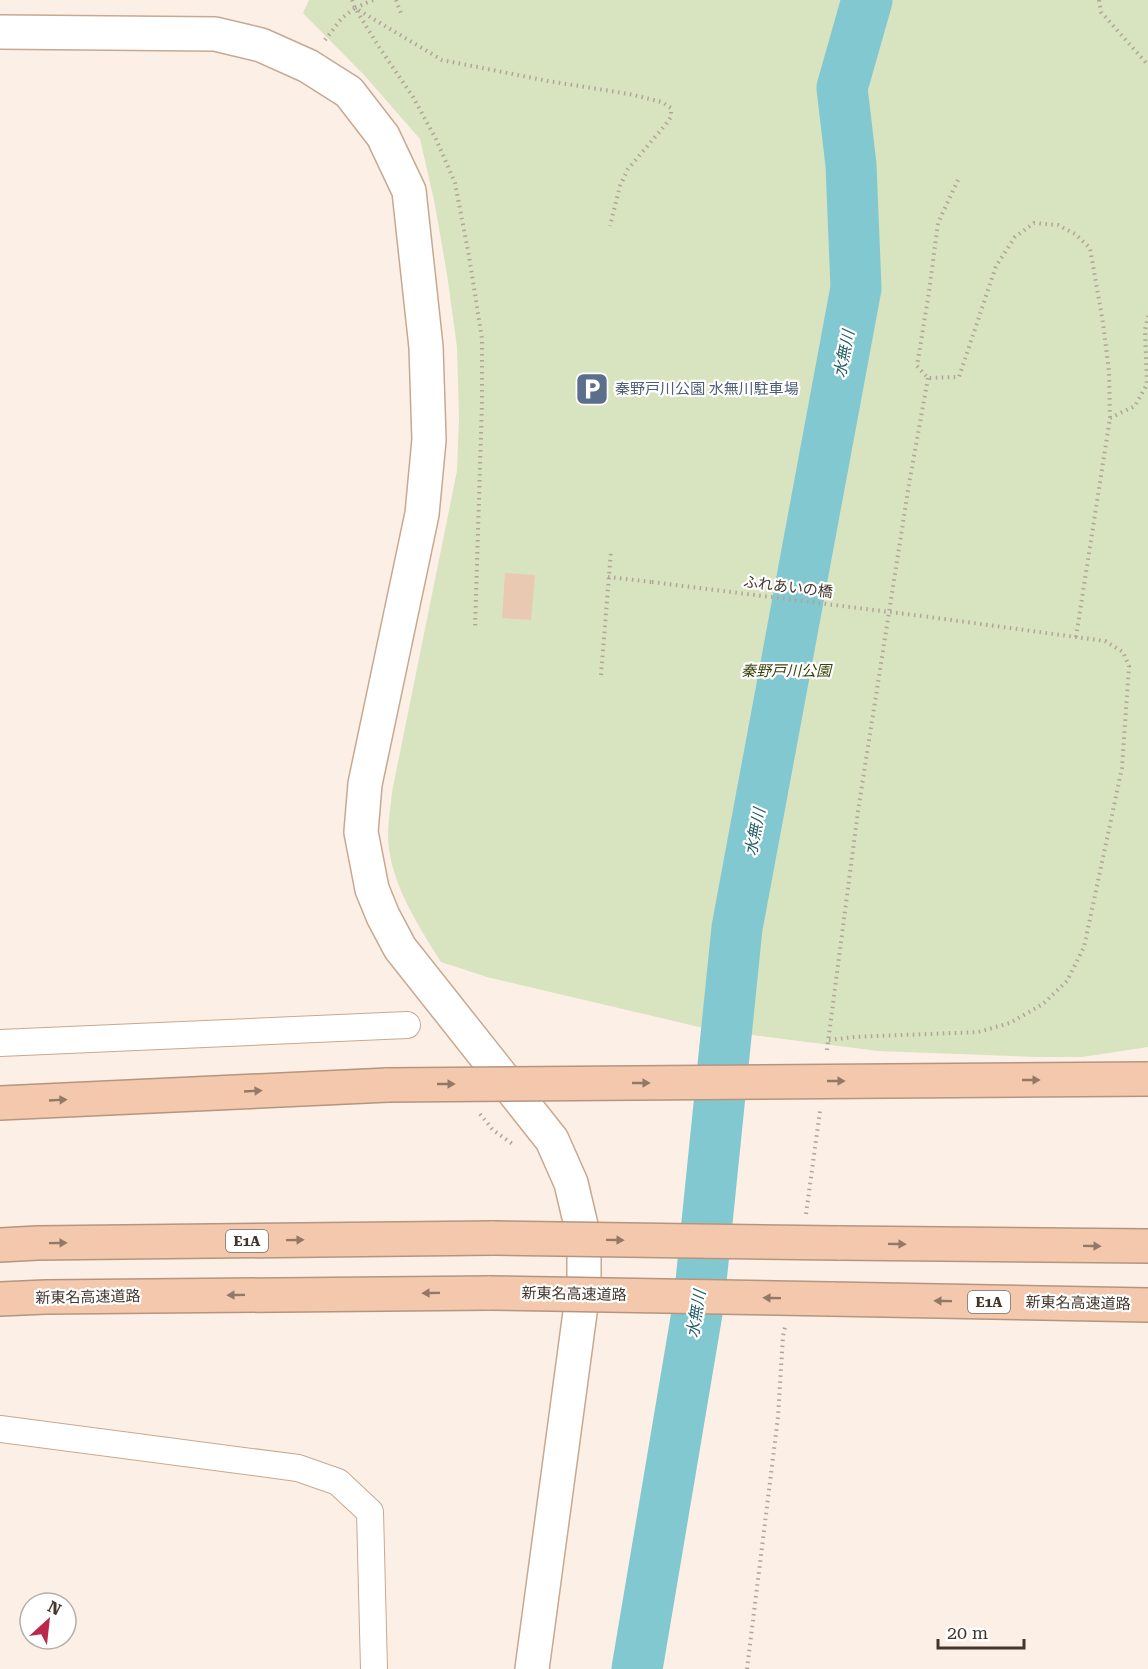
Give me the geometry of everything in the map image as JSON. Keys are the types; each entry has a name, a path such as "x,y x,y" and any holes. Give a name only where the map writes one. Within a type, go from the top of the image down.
{"highway":[{"path":"0,1103 388,1085 1148,1079"},
{"name":"E1A","path":"0,1245 494,1238 1148,1246"},
{"name":"新東名高速道路","path":"0,1299 490,1293 1148,1305"}],"street":[{"path":"0,32 215,34 261,45 308,66 349,92 383,136 409,191 426,347 429,440 422,514 365,784 361,832 372,890 400,948 552,1140 571,1183 584,1238 584,1283 532,1669"},
{"path":"0,1043 407,1025"},
{"path":"0,1429 298,1468 338,1482 370,1512 374,1669"}],"path":[{"path":"308,66 342,18 355,8 373,0"},
{"path":"396,0 402,16"},
{"path":"1098,0 1101,12 1148,65"},
{"path":"355,8 442,60 629,94 663,102 671,108 671,117 628,169 620,186 610,225"},
{"path":"958,180 938,223 917,366 928,378 959,377 996,266 1015,237 1034,223 1058,225 1075,234 1090,248 1103,323 1110,418 1076,637"},
{"path":"1110,418 1135,406 1147,384 1145,330 1148,316"},
{"path":"827,1051 858,812 909,484 928,378"},
{"path":"601,675 611,551"},
{"name":"ふれあいの橋","path":"608,577 922,615 1105,641 1123,652 1129,666 1122,768 1084,947 1067,981 1043,1004 1010,1023 978,1032 829,1040"},
{"path":"807,1208 820,1107"},
{"path":"747,1669 778,1417 783,1336"}],"green space":[{"name":"秦野戸川公園","path":"309,0 1148,0 1148,1047 1082,1057 878,1051 712,1030 487,977 441,962 414,917 399,885 389,851 388,824 392,792 457,471 459,418 457,347 447,274 420,139 365,76 303,13"}],"building":[{"path":"505,573 535,575 531,620 502,618"}],"waterway":[{"name":"水無川","path":"637,1669 699,1301 737,928 856,288 851,165 842,88 867,0"}],"place":[{"name":"秦野戸川公園 水無川駐車場","path":"592,389"}]}
